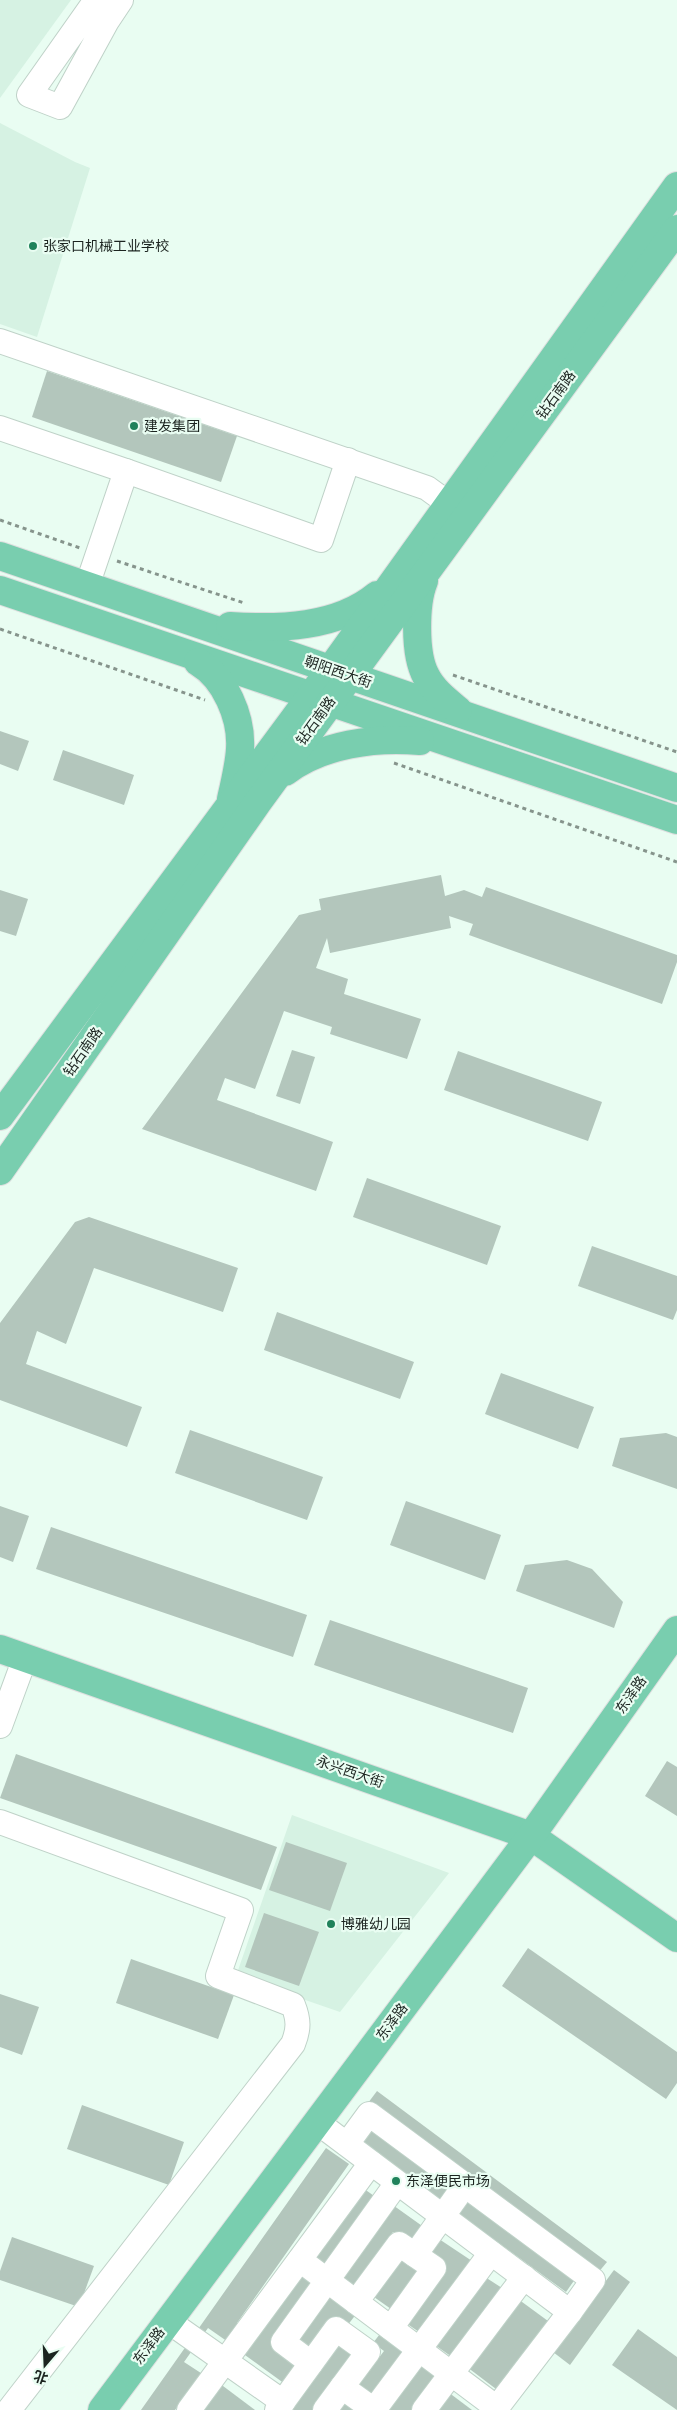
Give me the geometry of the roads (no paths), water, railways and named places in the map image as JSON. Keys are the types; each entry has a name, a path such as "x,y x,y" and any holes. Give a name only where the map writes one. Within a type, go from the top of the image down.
{"main road":[{"name":"钻石南路","path":"340,673 393,581 677,186"},
{"name":"钻石南路","path":"0,1116 230,805 428,569 677,229"},
{"name":"朝阳西大街","path":"0,556 677,788"},
{"path":"428,569 419,593 418,608 417,632 422,664 426,676 443,698 468,717"},
{"path":"186,620 263,628 331,620 352,612 393,581"},
{"path":"0,590 677,820"},
{"path":"178,651 210,670 227,692 237,725 241,747 230,805"},
{"name":"钻石南路","path":"0,1171 274,780 320,700"},
{"path":"274,780 301,760 342,746 403,740 453,745"},
{"name":"东泽路","path":"102,2410 531,1836 677,1630"},
{"name":"永兴西大街","path":"12,1654 531,1836 677,1938"}],"street":[{"path":"96,0 29,95 60,107 107,21 122,0"},
{"path":"0,341 427,488 448,504"},
{"path":"0,428 321,540 348,460"},
{"path":"87,586 126,471"},
{"path":"0,1726 12,1654"},
{"path":"0,1822 241,1910 218,1976 293,2005 299,2018 297,2033 292,2044 9,2410"},
{"path":"300,2260 496,2409 593,2280 369,2114 346,2144"},
{"path":"317,2122 570,2312"},
{"path":"189,2410 372,2163"},
{"path":"311,2363 283,2342 398,2183"},
{"path":"415,2255 465,2185"},
{"path":"353,2341 364,2308 399,2244 434,2268 391,2328"},
{"path":"342,2386 374,2410 491,2253"},
{"path":"424,2410 524,2277"},
{"path":"168,2321 225,2361 280,2406 336,2329 368,2352 325,2410"}],"place":[{"name":"张家口机械工业学校","path":"33,246"},
{"name":"建发集团","path":"134,426"},
{"name":"博雅幼儿园","path":"331,1924"},
{"name":"东泽便民市场","path":"396,2181"}]}
